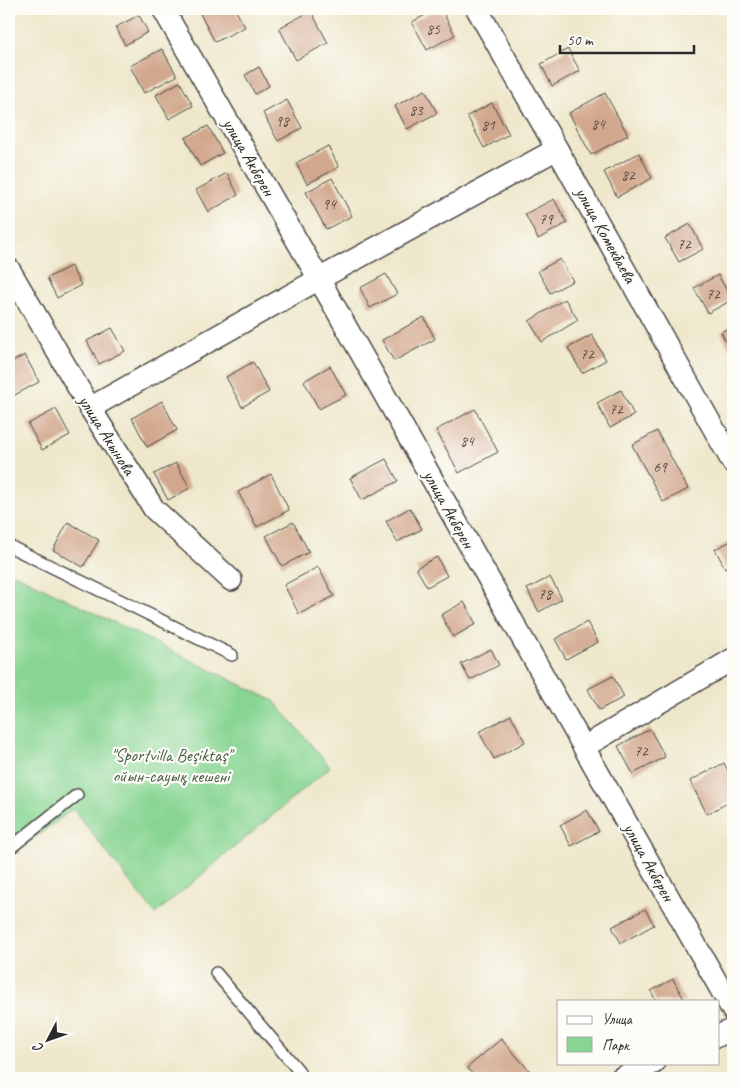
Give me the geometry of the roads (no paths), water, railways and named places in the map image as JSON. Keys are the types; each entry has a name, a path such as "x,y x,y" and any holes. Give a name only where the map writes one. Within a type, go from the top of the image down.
{"street":[{"name":"улица Акберен","path":"163,9 319,279 733,1012"},
{"name":"улица Комекбаева","path":"477,9 558,149 733,463"},
{"path":"90,408 319,279 558,149"},
{"name":"улица Акынова","path":"9,269 90,408 154,509 231,580"},
{"path":"584,747 733,659"},
{"path":"720,1035 733,1029"},
{"path":"621,1078 652,1064"}],"lane":[{"path":"9,546 232,655"},
{"path":"9,849 77,794"},
{"path":"216,973 298,1070 301,1078"}],"park label":[{"name":"\"Sportvilla Beşiktaş\" ойын-сауық кешені","path":"171,765"}]}
